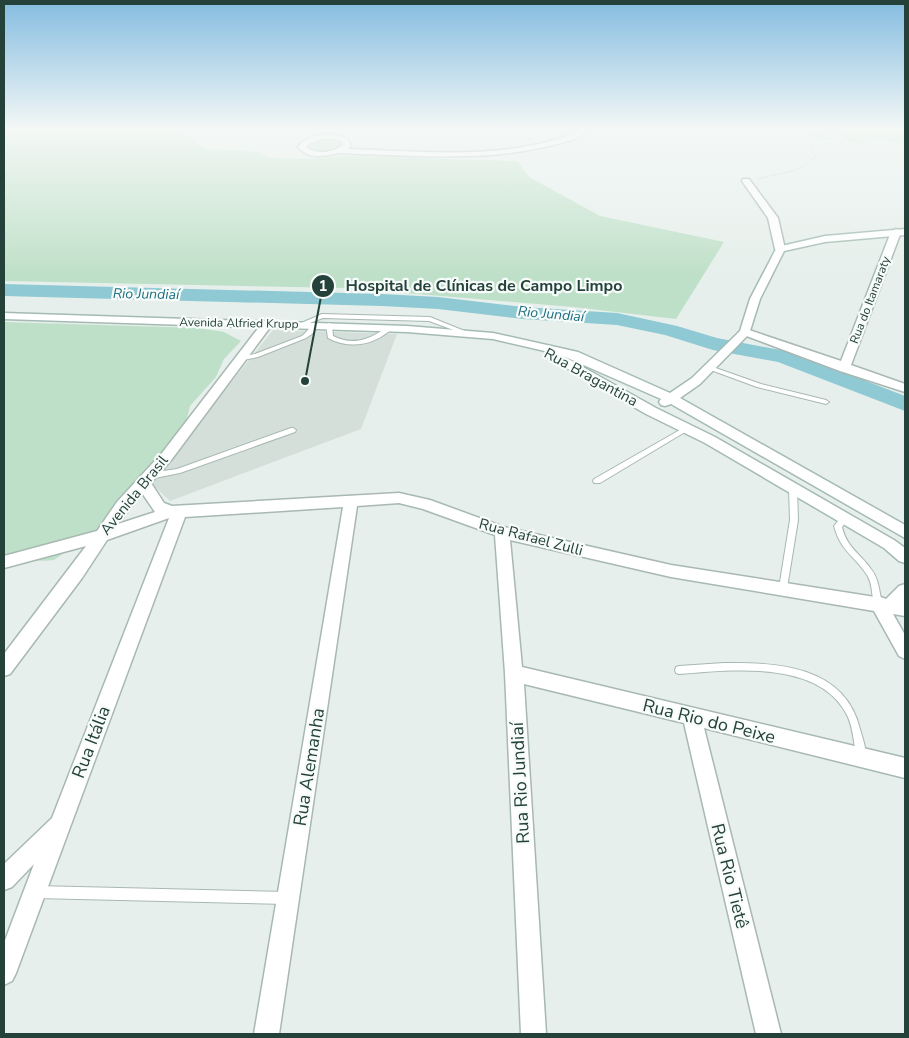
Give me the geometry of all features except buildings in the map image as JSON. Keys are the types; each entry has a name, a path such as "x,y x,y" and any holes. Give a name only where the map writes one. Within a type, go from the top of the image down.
{"street":[{"path":"651,411 696,381 741,336 755,299 780,249 773,218 746,181"},
{"path":"780,249 825,239 901,232"},
{"name":"Rua do Itamaraty","path":"844,368 901,232"},
{"name":"Avenida Alfried Krupp","path":"4,316 390,328 493,336 534,345"},
{"name":"Avenida Brasil","path":"4,668 76,574 100,536 243,358 267,324"},
{"path":"741,336 905,388"},
{"name":"Rua Bragantina","path":"534,345 574,355 671,398 905,531"},
{"name":"Rua Bragantina","path":"534,345 793,488 889,544 905,556"},
{"path":"646,386 696,381"},
{"path":"146,479 159,507 175,512"},
{"name":"Rua Rafael Zulli","path":"4,562 100,536 175,512 399,498 426,504 502,532 671,571 891,606"},
{"name":"Rua Alemanha","path":"267,1034 350,500"},
{"name":"Rua Itália","path":"4,972 175,512"},
{"name":"Rua Rio Jundiaí","path":"502,532 514,673 533,1034"},
{"path":"905,591 891,606 905,651"},
{"name":"Rua Rio do Peixe","path":"514,673 905,768"},
{"name":"Rua Rio Tietê","path":"692,717 768,1034"},
{"path":"4,879 60,824"}],"lane":[{"path":"302,324 322,316 430,319 469,334"},
{"path":"243,358 256,356 304,337 316,325"},
{"path":"329,326 330,337 339,342 353,344 376,338 390,328"},
{"path":"714,364 759,386 826,402"},
{"path":"597,481 687,429"},
{"path":"146,479 178,471 293,430"},
{"path":"783,588 794,520 793,488"},
{"path":"845,518 838,526 840,536 891,606"},
{"path":"679,670 720,667 785,670 820,682 838,696 851,714 862,757"},
{"path":"34,892 289,898"}],"path":[{"path":"746,181 762,178"}],"shaded area":[{"path":"273,330 397,334 361,429 170,501 151,483"}],"green space":[{"path":"4,178 532,178 600,216 724,242 676,319 573,307 345,288 4,281"},
{"path":"4,322 198,328 224,332 241,341 224,359 216,377 190,406 183,434 106,523 54,560 41,561 4,558"}],"waterway":[{"name":"Rio Jundiaí","path":"4,290 382,300 438,303 523,313 617,319 670,330 713,344 783,357 905,404"}],"place":[{"name":"Hospital de Clínicas de Campo Limpo","path":"305,381"}]}
